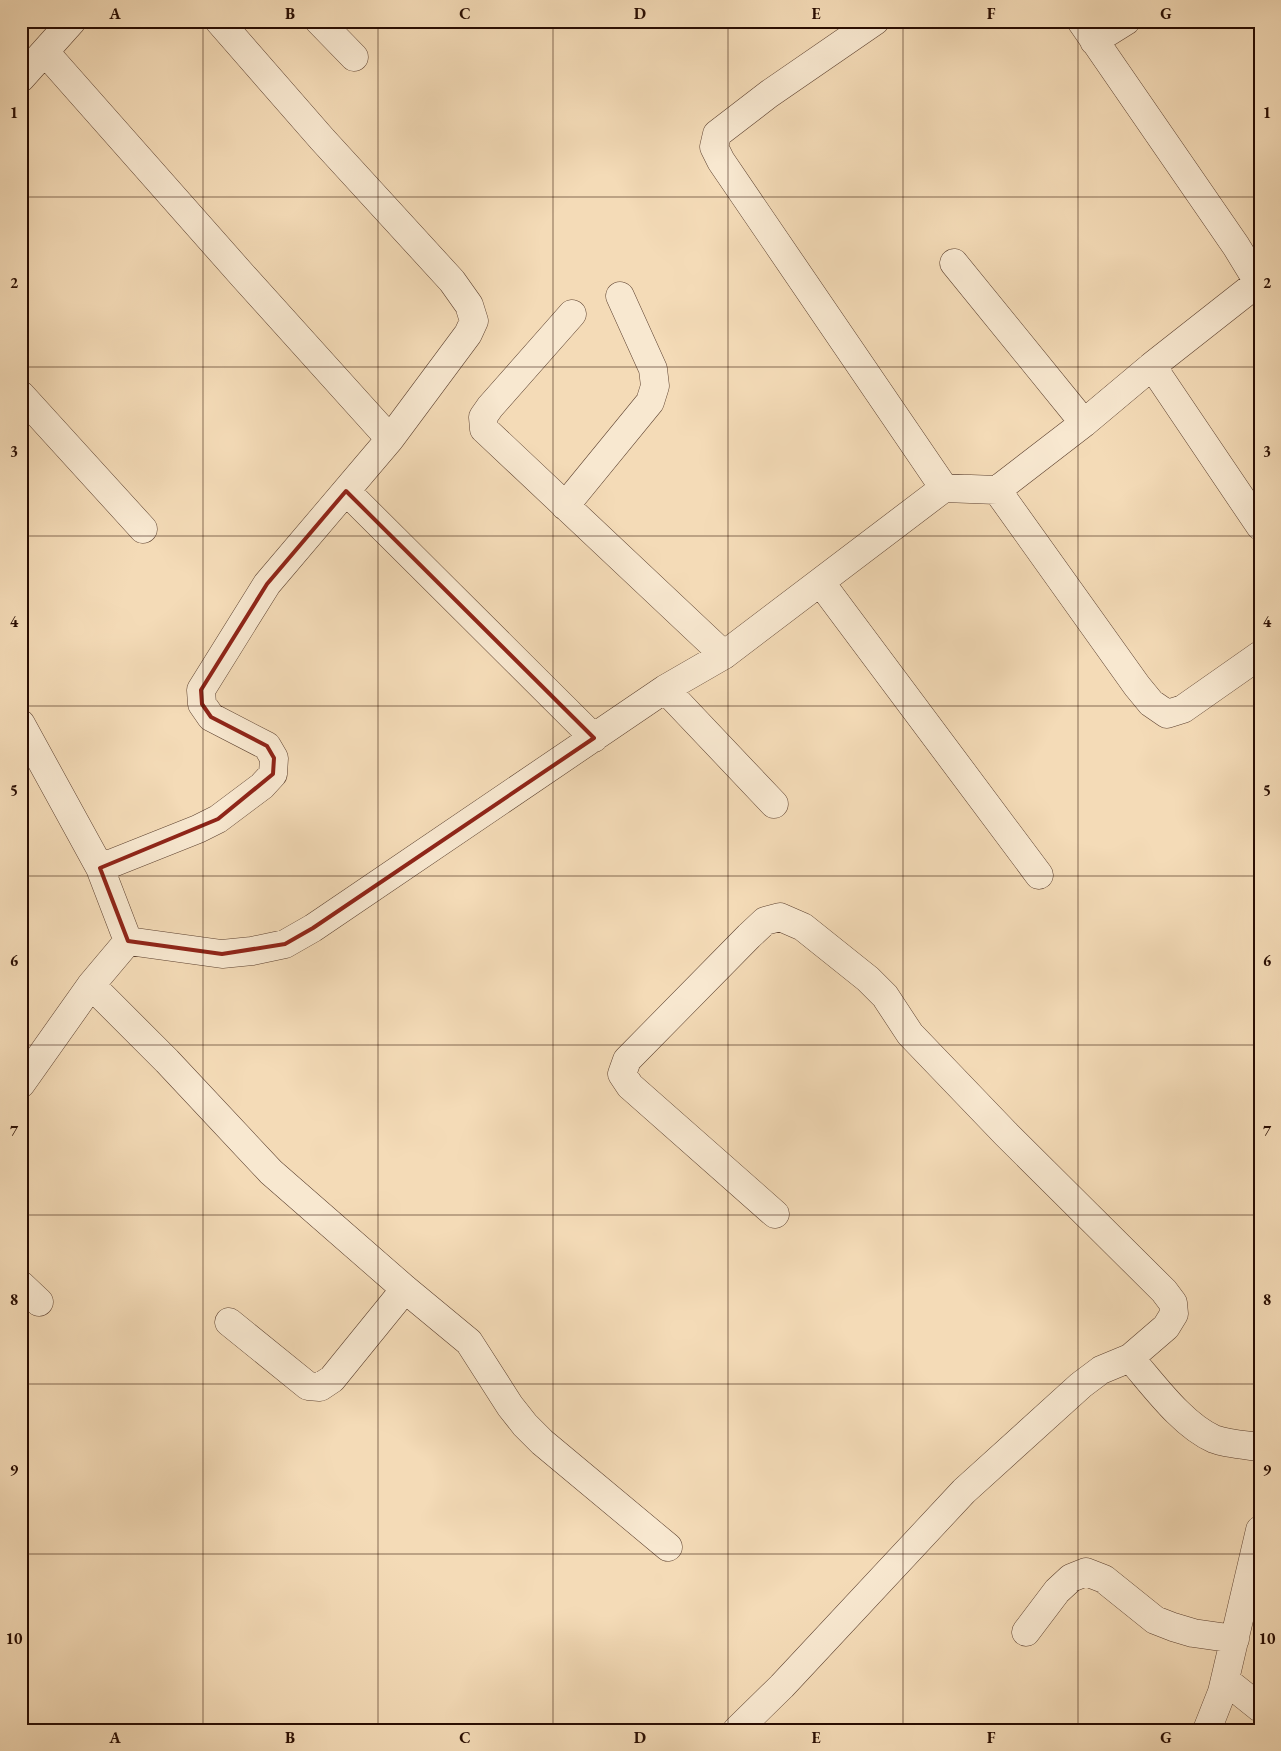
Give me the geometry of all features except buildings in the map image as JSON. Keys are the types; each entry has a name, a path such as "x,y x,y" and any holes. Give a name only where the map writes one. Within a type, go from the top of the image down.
{"street":[{"path":"21,78 72,21"},
{"path":"100,868 198,829 218,819 262,786 273,774 274,758 267,746 212,717 202,704 201,690 267,584 390,439 468,334 474,321 469,305 452,281 328,146 219,21"},
{"path":"319,21 354,57"},
{"path":"875,21 769,94 717,134 714,147 721,161 944,488"},
{"path":"128,940 222,954 252,951 285,944 313,928 665,689 724,655 944,488 997,490 1084,423 1259,281 1088,31 1126,21"},
{"path":"45,52 390,439"},
{"path":"954,263 1084,423"},
{"path":"565,506 650,402 655,386 653,369 620,296"},
{"path":"572,314 490,407 483,418 484,429 724,655"},
{"path":"1152,366 1260,526"},
{"path":"21,395 143,529"},
{"path":"997,490 1137,686 1151,703 1167,714 1183,709 1260,656"},
{"path":"346,491 594,738"},
{"path":"821,583 1039,875"},
{"path":"665,689 774,804"},
{"path":"21,724 100,868 128,940"},
{"path":"737,1730 782,1686 964,1491 1081,1385 1101,1370 1130,1358 1166,1327 1174,1314 1173,1303 1164,1291 1006,1134 910,1034 885,996 868,979 803,927 780,916 765,921 742,943 627,1060 622,1074 630,1086 775,1214"},
{"path":"21,1084 91,985 128,940"},
{"path":"91,985 271,1172 469,1342 510,1406 542,1442 668,1548"},
{"path":"229,1322 308,1386 320,1387 332,1379 405,1289"},
{"path":"1130,1358 1185,1420 1202,1433 1216,1440 1260,1447"},
{"path":"1207,1730 1226,1680 1260,1530"},
{"path":"1026,1632 1056,1591 1071,1578 1086,1572 1104,1579 1155,1620 1194,1633 1235,1639"},
{"path":"1226,1680 1260,1708"}],"highlighted area":[{"path":"346,491 594,738 313,928 285,944 222,954 128,941 100,868 218,819 273,774 274,758 267,746 211,717 202,704 201,690 267,584"}]}
